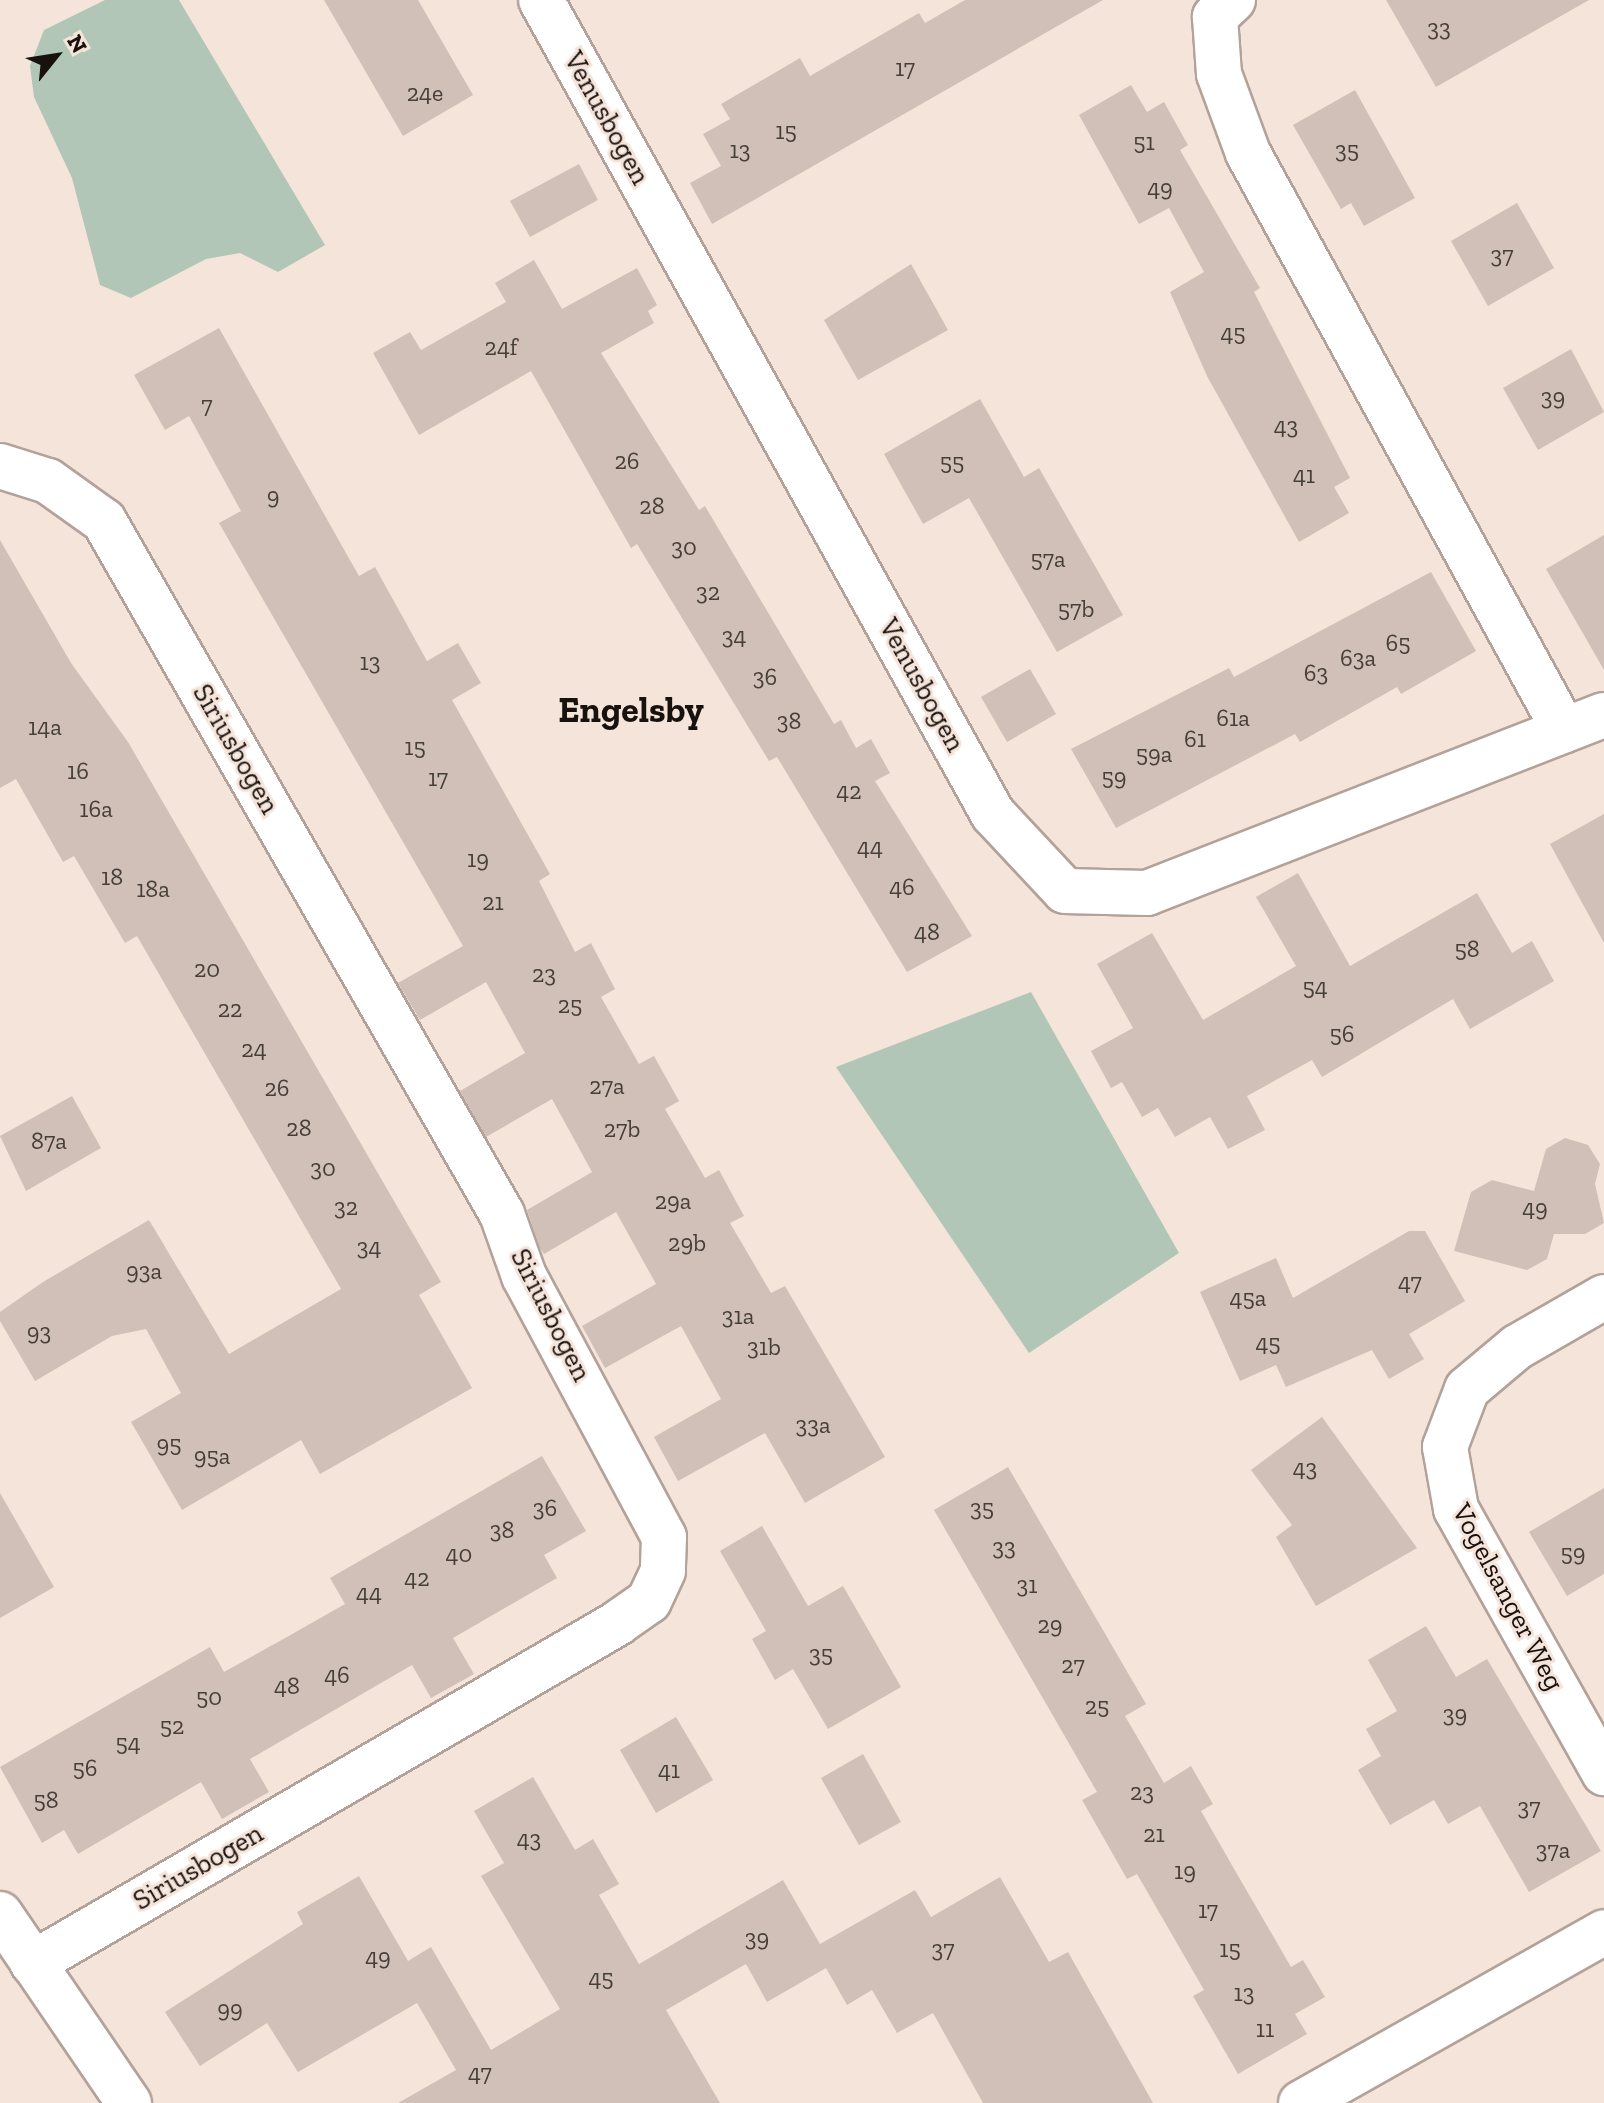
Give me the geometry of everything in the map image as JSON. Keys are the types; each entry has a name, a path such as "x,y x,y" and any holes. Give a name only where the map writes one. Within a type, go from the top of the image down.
{"street":[{"name":"Venusbogen","path":"541,0 993,814 1065,891 1147,893 1584,723 1248,153 1219,74 1215,17 1233,0"},
{"name":"Siriusbogen","path":"0,466 48,481 104,521 502,1214 524,1276 664,1537 663,1571 649,1601 618,1623 33,1963"},
{"name":"Vogelsanger Weg","path":"1604,1297 1517,1347 1467,1389 1445,1447 1456,1509 1604,1773"},
{"path":"0,1914 129,2103"},
{"path":"1301,2103 1604,1932"}],"green space":[{"path":"105,0 179,0 325,245 278,272 240,253 206,259 131,298 100,285 72,178 34,97 30,66 44,30"},
{"path":"1031,992 1179,1253 1029,1353 836,1067"}],"building":[{"path":"324,0 418,0 473,95 403,136"},
{"path":"965,0 1103,0 712,224 690,183 721,166 703,134 730,119 721,104 800,58 810,76 919,13 925,23"},
{"path":"1386,0 1589,0 1436,87"},
{"path":"1131,85 1147,112 1164,102 1188,145 1180,150 1260,288 1254,292 1350,478 1334,487 1349,513 1299,542 1207,376 1170,292 1204,272 1169,208 1139,224 1079,115"},
{"path":"1355,90 1415,198 1364,226 1351,203 1341,209 1293,125"},
{"path":"579,164 598,200 530,237 510,201"},
{"path":"1517,203 1554,268 1488,306 1451,241"},
{"path":"534,260 562,309 637,268 657,305 648,311 654,323 601,353 699,510 705,506 834,724 841,720 856,748 871,739 890,773 875,781 972,936 907,972 777,757 769,761 637,544 631,548 531,371 419,435 373,353 410,332 421,350 506,302 495,283"},
{"path":"911,264 948,330 858,380 824,320"},
{"path":"219,328 359,576 375,567 427,661 458,643 481,683 452,700 550,874 539,881 575,952 591,943 615,989 601,997 639,1064 654,1056 679,1101 665,1109 705,1178 719,1170 744,1216 730,1223 771,1293 785,1286 885,1457 805,1503 765,1433 678,1481 654,1437 721,1399 681,1326 605,1368 582,1326 656,1284 616,1212 544,1254 540,1248 527,1210 592,1172 552,1099 486,1137 460,1091 525,1053 486,982 420,1020 398,983 463,946 219,523 241,511 189,416 165,430 134,375"},
{"path":"1571,349 1604,412 1538,450 1503,388"},
{"path":"980,399 1024,477 1039,468 1123,615 1057,652 969,498 923,524 884,454"},
{"path":"1604,535 1604,670 1546,569"},
{"path":"0,540 71,663 128,742 441,1282 419,1295 472,1388 320,1474 301,1440 182,1510 131,1422 181,1393 146,1329 112,1336 35,1381 0,1321 0,1312 43,1282 149,1220 229,1354 341,1289 137,936 125,943 74,856 63,862 16,779 0,788"},
{"path":"1431,572 1476,651 1401,694 1397,687 1300,742 1295,734 1116,828 1071,749 1229,668 1234,677"},
{"path":"1030,669 1056,714 1007,742 981,697"},
{"path":"1604,814 1604,943 1550,844"},
{"path":"1298,873 1350,966 1477,893 1512,953 1532,941 1554,981 1470,1029 1453,999 1322,1077 1312,1060 1247,1096 1265,1130 1228,1149 1210,1117 1175,1137 1158,1108 1142,1117 1122,1082 1111,1088 1091,1051 1133,1028 1097,964 1152,933 1203,1020 1296,966 1256,897"},
{"path":"72,1096 101,1148 26,1191 0,1136"},
{"path":"1565,1138 1588,1145 1600,1164 1595,1184 1604,1223 1585,1234 1554,1234 1547,1259 1527,1270 1454,1251 1471,1192 1492,1180 1534,1191 1546,1149"},
{"path":"1409,1231 1425,1231 1465,1301 1409,1334 1424,1359 1389,1379 1372,1350 1286,1387 1276,1365 1240,1381 1200,1292 1276,1258 1293,1298"},
{"path":"1322,1417 1417,1548 1316,1606 1276,1537 1292,1525 1251,1470"},
{"path":"542,1456 586,1531 544,1555 557,1578 453,1638 474,1674 431,1698 412,1665 250,1759 269,1792 222,1819 201,1782 78,1854 64,1830 42,1843 0,1767 210,1647 224,1672 345,1604 330,1578"},
{"path":"1008,1467 1146,1704 1125,1716 1164,1783 1191,1766 1213,1804 1201,1811 1237,1874 1291,1967 1303,1960 1325,1997 1295,2014 1307,2034 1238,2074 1193,1996 1204,1990 1137,1874 1127,1879 1082,1800 1097,1792 934,1510"},
{"path":"1604,1488 1604,1574 1567,1596 1529,1532"},
{"path":"0,1493 54,1587 0,1618"},
{"path":"762,1526 808,1606 843,1586 901,1687 828,1729 793,1669 775,1680 752,1639 766,1631 720,1551"},
{"path":"1426,1626 1456,1677 1487,1659 1601,1851 1529,1892 1480,1806 1448,1824 1434,1800 1390,1825 1358,1770 1381,1756 1366,1729 1397,1711 1368,1660"},
{"path":"676,1717 713,1780 656,1813 620,1750"},
{"path":"863,1754 901,1822 859,1845 821,1778"},
{"path":"533,1777 575,1850 593,1839 619,1884 599,1895 639,1964 783,1880 820,1944 915,1890 931,1917 1000,1877 1049,1962 1068,1952 1153,2103 983,2103 933,2013 897,2033 872,1990 847,2005 826,1968 767,2002 746,1964 666,2010 720,2103 398,2103 456,2070 417,2003 298,2072 267,2023 200,2066 165,2012 303,1924 297,1912 359,1876 408,1961 431,1947 491,2050 560,2009 481,1876 504,1863 474,1811"}],"district":[{"name":"Engelsby","path":"631,710"}]}
